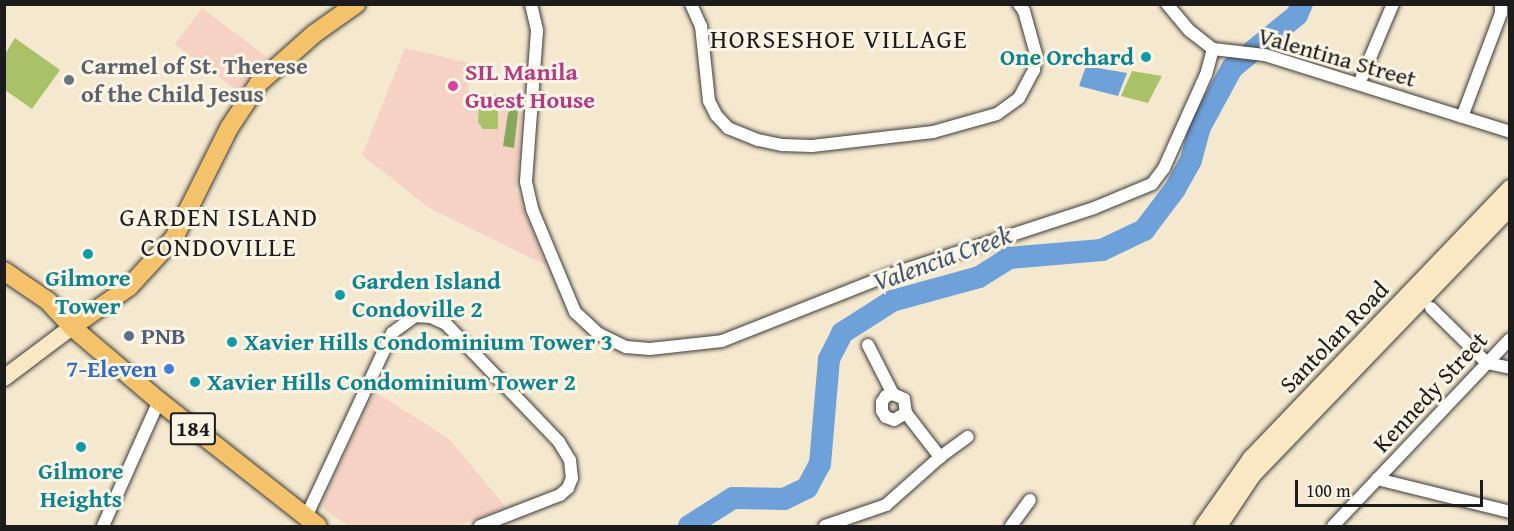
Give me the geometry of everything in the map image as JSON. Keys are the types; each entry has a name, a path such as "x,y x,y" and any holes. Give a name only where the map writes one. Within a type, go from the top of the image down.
{"main road":[{"path":"4,378 129,287 174,238 229,128 254,89 274,68 314,34 356,4"},
{"name":"Santolan Road","path":"1203,526 1251,458 1509,188"},
{"name":"Santolan Road","path":"1219,526 1253,475 1509,208"},
{"name":"184","path":"4,271 48,301 72,327 159,400 312,522"}],"street":[{"path":"531,4 537,31 526,182 532,209 575,312 599,334 626,347 650,349 722,341 886,276 1094,208 1152,184 1164,168 1206,75 1213,49 1190,31 1167,4"},
{"path":"691,4 701,26 709,101 716,115 728,128 758,140 782,145 812,146 933,132 997,114 1019,98 1034,70 1036,54 1024,11 1019,4"},
{"path":"1359,84 1393,4"},
{"path":"1462,117 1502,13 1501,4"},
{"name":"Valentina Street","path":"1213,49 1265,55 1509,132"},
{"path":"1431,308 1487,363 1509,368"},
{"path":"312,522 392,333 415,316 431,317 446,324 559,442 570,460 572,478 568,488 560,495 480,526"},
{"name":"Kennedy Street","path":"1333,526 1509,339"},
{"path":"868,345 893,394 904,399 907,405 906,412 940,457"},
{"path":"893,394 882,402 882,411 886,417 894,420 906,412"},
{"path":"103,526 159,400"},
{"path":"825,526 886,506 940,457 968,437"},
{"path":"1377,479 1509,512"},
{"path":"1011,526 1030,500"}],"shaded area":[{"path":"202,8 267,57 240,93 175,44"},
{"path":"405,48 470,63 468,91 522,100 516,190 546,265 431,209 362,155"},
{"path":"375,392 448,438 506,507 458,526 348,526 324,509 323,500"}],"green space":[{"path":"15,38 60,70 32,109 5,90 5,54"},
{"path":"1132,71 1162,76 1148,103 1121,96"},
{"path":"480,93 498,95 498,129 483,129 478,122"},
{"path":"513,108 518,112 514,148 503,146 508,113"}],"water":[{"path":"1086,66 1127,73 1118,96 1079,86"}],"waterway":[{"name":"Valencia Creek","path":"689,526 733,498 784,499 807,488 820,464 829,359 842,333 892,301 979,277 1009,258 1102,250 1144,230 1175,189 1191,160 1200,127 1232,68 1297,15 1302,4"}],"place":[{"name":"One Orchard","path":"1146,57"},
{"name":"Carmel of St. Therese of the Child Jesus","path":"69,80"},
{"name":"SIL Manila Guest House","path":"453,86"},
{"name":"Gilmore Tower","path":"88,254"},
{"name":"Garden Island Condoville 2","path":"340,295"},
{"name":"PNB","path":"129,336"},
{"name":"Xavier Hills Condominium Tower 3","path":"232,342"},
{"name":"7-Eleven","path":"169,369"},
{"name":"Xavier Hills Condominium Tower 2","path":"195,382"},
{"name":"Gilmore Heights","path":"81,447"}],"district":[{"name":"HORSESHOE VILLAGE","path":"839,39"},
{"name":"GARDEN ISLAND CONDOVILLE","path":"219,232"}]}
